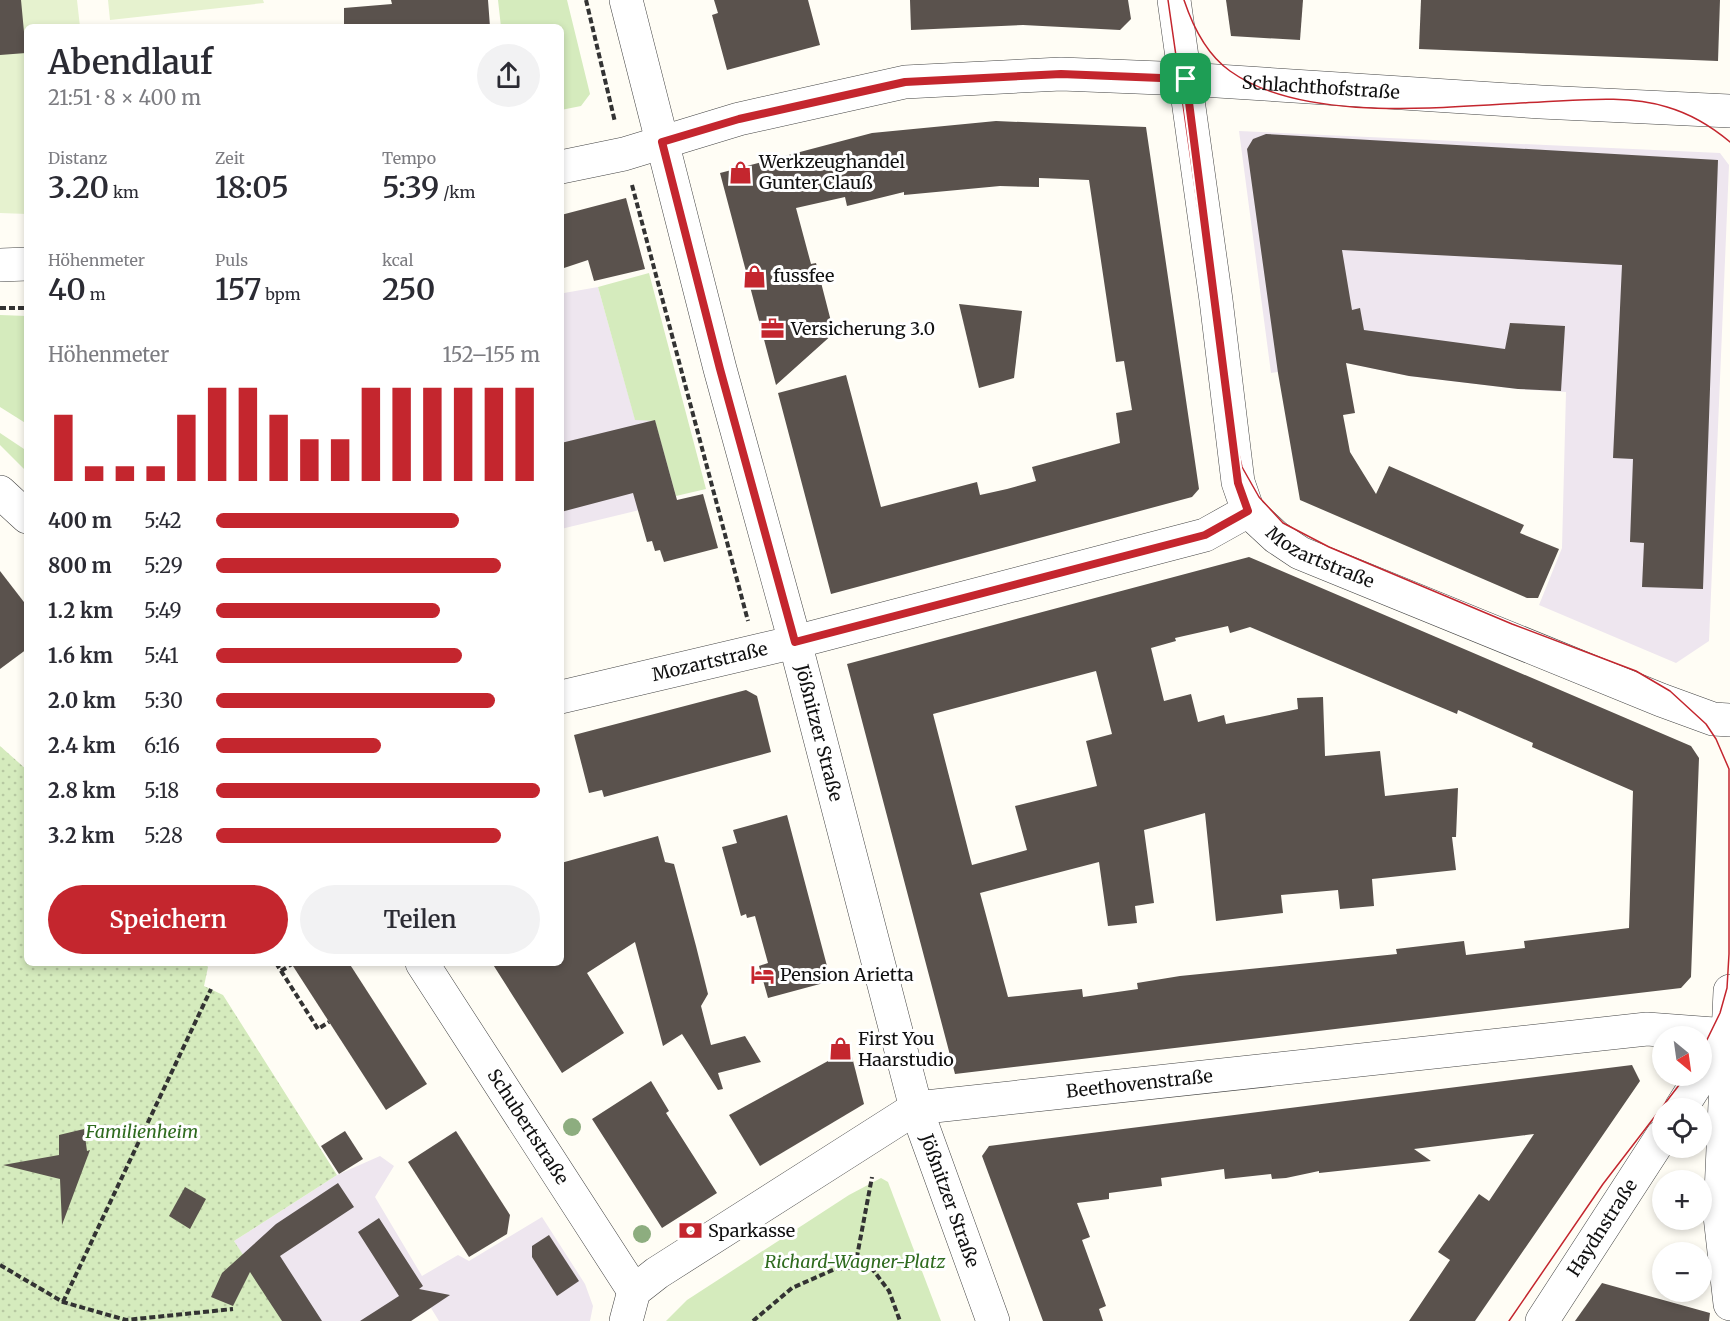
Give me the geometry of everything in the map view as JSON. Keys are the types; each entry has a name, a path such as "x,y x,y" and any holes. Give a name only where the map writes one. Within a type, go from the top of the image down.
{"street":[{"name":"Jößnitzer Straße","path":"626,0 720,369 795,642 916,1108 993,1321"},
{"path":"1174,0 1238,483 1248,511"},
{"name":"Schlachthofstraße","path":"564,166 662,142 739,119 905,82 1061,74 1186,79 1541,102 1730,111"},
{"path":"0,265 24,264"},
{"path":"0,492 24,513"},
{"name":"Mozartstraße","path":"564,696 795,642 1205,535 1248,511 1276,537 1300,553 1651,696 1713,719 1730,720"},
{"name":"Schubertstraße","path":"424,966 630,1306"},
{"path":"1730,991 1720,1216 1730,1304"},
{"name":"Beethovenstraße","path":"630,1306 657,1273 916,1108 1647,1029 1728,1035"},
{"path":"1687,1098 1728,1035"},
{"name":"Haydnstraße","path":"1542,1321 1652,1151"}],"path":[{"path":"586,0 616,124"},
{"path":"632,183 756,651"},
{"path":"0,308 24,308"},
{"path":"278,966 318,1029 329,1022"},
{"path":"281,971 289,966"},
{"path":"63,1302 211,989"},
{"path":"855,1268 881,1132"},
{"path":"0,1265 63,1302 126,1320 233,1309"},
{"path":"753,1321 792,1287 835,1269 870,1266 889,1291 900,1321"}],"shaded area":[{"path":"1239,131 1720,153 1729,165 1709,641 1676,663 1539,605 1562,548 1566,392 1518,389 1409,376 1342,362 1271,373"},
{"path":"598,287 635,419 655,420 652,507 564,528 564,293"},
{"path":"380,1156 394,1166 375,1197 422,1276 458,1255 469,1261 542,1217 585,1284 593,1306 590,1321 439,1321 431,1308 411,1321 282,1321 234,1241 337,1175"}],"green space":[{"path":"0,0 77,0 80,24 24,24 24,214 0,213"},
{"path":"108,0 263,0 264,3 110,20"},
{"path":"498,0 567,0 590,94 581,106 564,109 564,24 501,24"},
{"path":"649,273 706,489 676,496 655,421 635,420 598,287"},
{"path":"0,315 24,316 24,422 0,407"},
{"path":"0,433 24,449 24,469 0,445"},
{"name":"Familienheim","path":"0,746 24,767 24,966 207,966 204,986 223,995 337,1175 234,1241 272,1299 282,1321 0,1321"},
{"name":"Richard-Wagner-Platz","path":"881,1178 888,1182 941,1321 666,1321 687,1300 849,1195"}],"building":[{"path":"0,0 21,0 24,53 0,55"},
{"path":"391,0 488,0 490,24 344,24 344,8 392,4"},
{"path":"714,0 808,0 820,45 727,70 712,15 718,13"},
{"path":"910,0 1128,0 1131,19 1120,30 1023,25 911,30"},
{"path":"1226,0 1303,0 1300,40 1231,36"},
{"path":"1421,0 1720,0 1718,61 1419,49"},
{"path":"996,121 1146,127 1199,489 1192,497 831,594 778,393 846,375 881,507 977,482 980,495 1007,489 1036,481 1032,467 1120,443 1116,413 1132,410 1124,361 1116,362 1089,180 1039,178 1039,187 1000,186 904,195 904,192 847,206 845,197 796,208 811,264 816,263 834,333 776,385 720,173 872,133"},
{"path":"1266,134 1718,160 1703,589 1642,587 1644,543 1630,542 1633,459 1613,458 1622,265 1342,250 1352,310 1360,308 1364,330 1505,349 1510,323 1565,326 1561,391 1518,389 1409,376 1346,363 1355,413 1343,415 1350,452 1376,494 1389,466 1524,525 1520,533 1559,549 1538,598 1527,598 1300,500 1278,373 1247,149 1253,139"},
{"path":"626,198 645,269 594,281 588,260 564,268 564,214"},
{"path":"959,304 1022,311 1014,378 979,388"},
{"path":"655,420 677,500 703,494 718,548 664,562 660,550 655,551 652,541 647,542 633,493 564,511 564,442"},
{"path":"1249,557 1691,746 1699,758 1691,977 1681,988 955,1074 847,664","holes":["1228,626 1230,633 1250,627 1457,714 1458,710 1533,743 1532,747 1633,791 1629,928 1524,941 1525,948 1466,955 1464,941 1396,949 1397,954 1180,976 1137,983 1138,989 1083,997 1082,989 1008,997 980,893 1099,862 1108,926 1137,923 1135,906 1154,903 1144,830 1205,813 1216,921 1283,913 1281,895 1338,890 1340,909 1374,906 1372,879 1456,870 1452,837 1456,837 1458,788 1385,796 1380,751 1325,756 1323,697 1297,698 1298,709 1226,724 1224,715 1198,722 1191,694 1164,701 1151,648 1176,641 1175,638","1096,671 1112,734 1086,741 1097,786 1015,806 1027,850 972,865 933,714"]},
{"path":"0,571 24,602 24,651 0,669"},
{"path":"746,690 757,696 771,752 604,797 602,790 589,793 574,735"},
{"path":"787,815 831,981 768,998 759,966 768,963 755,916 747,918 746,914 741,916 722,847 737,843 733,830"},
{"path":"658,836 665,862 674,864 696,946 708,994 701,1006 711,1045 745,1036 761,1062 718,1073 723,1089 718,1090 682,1034 663,1046 635,942 587,973 624,1033 562,1073 494,966 564,966 564,862"},
{"path":"293,966 351,966 427,1084 386,1110"},
{"path":"850,1049 864,1104 760,1166 729,1115"},
{"path":"1632,1065 1640,1081 1475,1321 1409,1321 1450,1260 1438,1252 1479,1194 1489,1201 1534,1134 1414,1149 1431,1161 1319,1173 1319,1171 1272,1179 1271,1174 1225,1179 1224,1169 1161,1178 1162,1186 1109,1193 1109,1199 1077,1203 1090,1237 1082,1240 1106,1306 1099,1309 1103,1321 1043,1321 982,1156 989,1146"},
{"path":"651,1081 669,1111 666,1113 717,1193 662,1228 592,1119"},
{"path":"84,1129 87,1151 90,1150 62,1225 60,1179 3,1165 59,1155 59,1135"},
{"path":"345,1131 363,1159 339,1174 321,1146"},
{"path":"456,1131 510,1215 507,1234 469,1257 408,1162"},
{"path":"338,1183 354,1207 280,1256 322,1321 282,1321 250,1272 233,1306 211,1297 222,1273 276,1224"},
{"path":"185,1187 206,1199 190,1229 169,1216"},
{"path":"379,1218 423,1286 419,1289 450,1295 411,1321 360,1321 399,1296 358,1232"},
{"path":"549,1235 579,1281 557,1296 532,1257 532,1246"},
{"path":"1602,1283 1652,1297 1652,1302 1670,1302 1710,1313 1709,1321 1575,1321"}],"tram line":[{"path":"1168,0 1224,391 1242,467 1259,497 1283,523 1329,547 1512,624 1636,671 1670,691 1706,724 1716,739 1729,769 1727,988 1720,1013 1712,1029"},
{"path":"1184,0 1201,39 1214,57 1230,71 1261,88 1298,99 1338,106 1380,108 1588,100 1636,101 1652,103 1684,113 1708,126 1730,142"},
{"path":"1509,1321 1603,1184 1678,1086"}],"place":[{"name":"Werkzeughandel Gunter Clauß","path":"741,172"},
{"name":"fussfee","path":"755,276"},
{"name":"Versicherung 3.0","path":"773,329"},
{"name":"Pension Arietta","path":"762,975"},
{"name":"First You Haarstudio","path":"840,1049"},
{"name":"Sparkasse","path":"690,1231"}],"route":[{"path":"1061,74 1186,79 1238,483 1248,511 1205,535 795,642 720,369 662,142 739,119 905,82 1061,74"}]}
